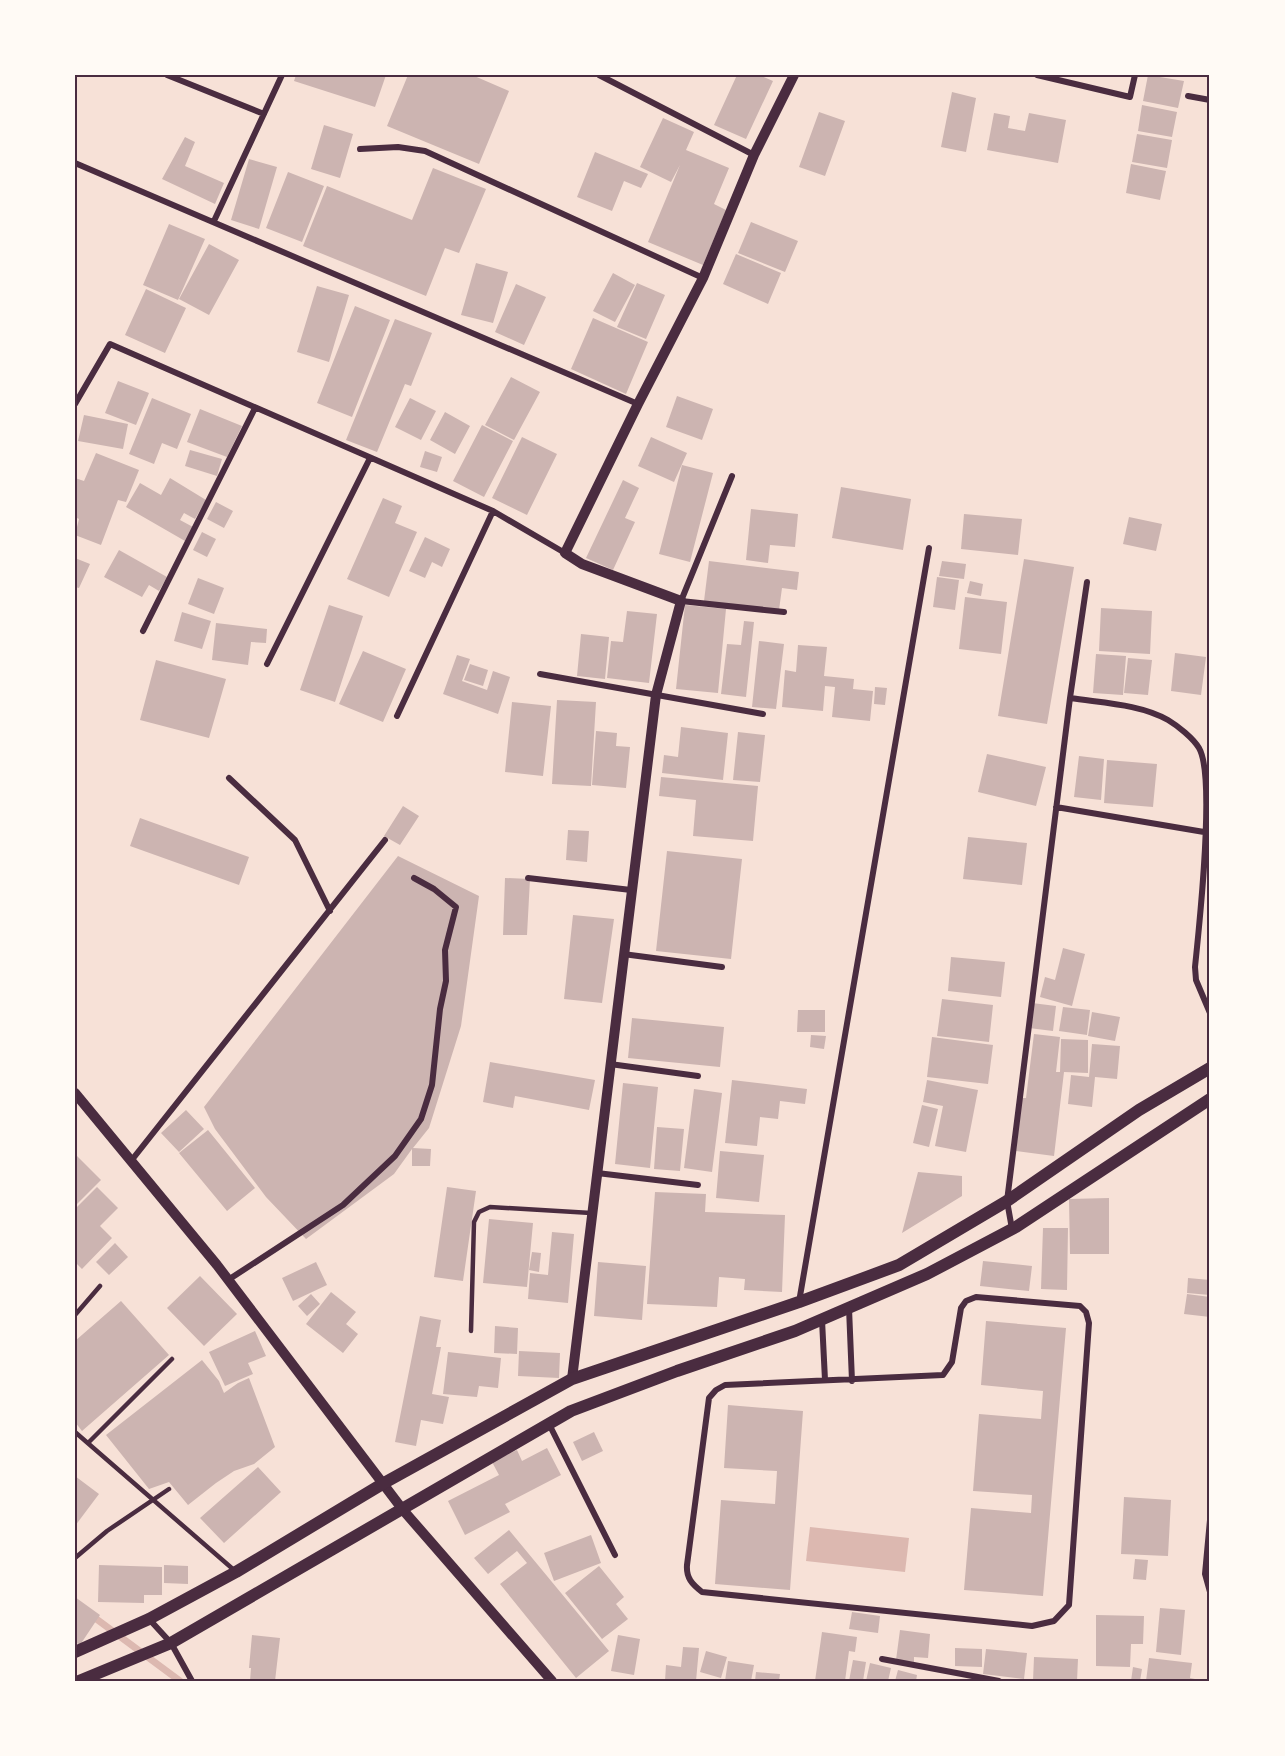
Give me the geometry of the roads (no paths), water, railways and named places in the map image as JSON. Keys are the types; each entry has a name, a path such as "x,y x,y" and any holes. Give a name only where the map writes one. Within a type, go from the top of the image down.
{"main road":[{"path":"75,1652 150,1619 236,1572 384,1484 572,1379 799,1302 899,1265 1007,1201 1129,1116 1210,1068"},
{"path":"79,1681 171,1643 571,1411 676,1371 795,1331 927,1274 1012,1229 1210,1099"}],"street":[{"path":"167,75 264,114"},
{"path":"214,221 282,75"},
{"path":"599,75 754,155"},
{"path":"565,553 703,278 754,155 794,75"},
{"path":"1037,75 1130,97 1135,75"},
{"path":"1188,96 1210,100"},
{"path":"360,149 399,147 425,151 703,278"},
{"path":"75,163 638,404"},
{"path":"75,404 110,344 493,511 582,564 681,601 784,612"},
{"path":"143,631 255,408"},
{"path":"267,664 370,458"},
{"path":"572,1379 656,695 681,601 732,476"},
{"path":"397,716 493,511"},
{"path":"799,1302 929,548"},
{"path":"1012,1229 1007,1201 1070,698 1087,582"},
{"path":"540,674 763,714"},
{"path":"1070,698 1147,711 1169,721 1198,747 1208,779 1195,967 1196,980 1210,1013"},
{"path":"229,778 295,840 330,911"},
{"path":"1056,807 1204,832"},
{"path":"131,1161 385,840"},
{"path":"228,1280 343,1205 395,1156 421,1119 432,1085 440,1009 446,981 445,950 456,907 434,889 414,878"},
{"path":"528,878 631,890"},
{"path":"623,954 722,967"},
{"path":"609,1064 698,1076"},
{"path":"75,1093 228,1280 403,1510 552,1681"},
{"path":"596,1173 698,1185"},
{"path":"976,1297 1080,1306 1086,1312 1089,1323 1069,1605 1054,1621 1032,1626 702,1592 692,1584 686,1573 709,1398 725,1385 825,1380 852,1381 943,1375 952,1362 961,1308 966,1301 976,1297"},
{"path":"849,1308 852,1381"},
{"path":"822,1320 825,1380"},
{"path":"548,1423 615,1555"},
{"path":"1210,1520 1205,1574 1210,1592"},
{"path":"150,1619 171,1643 192,1681"},
{"path":"882,1659 999,1681"}],"lane":[{"path":"471,1331 474,1222 479,1212 490,1207 591,1213"},
{"path":"75,1315 100,1286"},
{"path":"89,1442 172,1359"},
{"path":"75,1432 236,1572"},
{"path":"75,1558 153,1498 169,1489"}],"waterway":[{"path":"91,1615 180,1681"}]}
